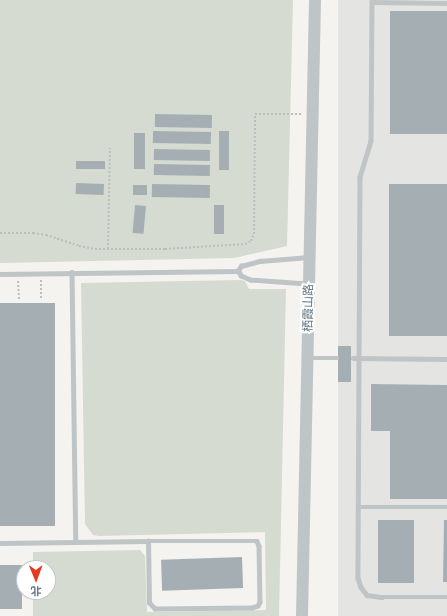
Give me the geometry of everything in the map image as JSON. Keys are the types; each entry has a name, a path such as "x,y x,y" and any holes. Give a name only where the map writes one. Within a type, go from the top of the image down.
{"street":[{"name":"栖霞山路","path":"302,616 315,0"}],"lane":[{"path":"447,3 372,1 371,141 360,177 358,578 361,587 367,595 382,597 447,597"},
{"path":"238,271 241,266 260,261 309,257"},
{"path":"0,274 238,271"},
{"path":"238,271 242,276 250,280 309,284"},
{"path":"72,272 76,542"},
{"path":"308,358 337,358"},
{"path":"353,358 447,359"},
{"path":"359,507 447,507"},
{"path":"0,543 148,541 257,541 259,546 260,602 258,606 252,608 155,609 149,602 148,541"}],"path":[{"path":"0,233 33,233 46,235 79,246 108,249 165,249 245,244 251,241 254,234 255,114 312,114"},
{"path":"108,249 110,148"},
{"path":"41,273 42,300"},
{"path":"18,274 18,300"}],"shaded area":[{"path":"0,0 293,0 287,246 234,258 0,263"},
{"path":"338,0 447,0 447,616 338,616"},
{"path":"241,280 245,281 249,289 286,289 279,616 33,616 33,600 56,600 56,560 33,560 33,552 140,550 145,556 147,612 266,610 265,532 99,536 93,535 85,524 81,283"}],"building":[{"path":"390,11 447,11 447,134 390,134"},
{"path":"155,114 212,115 212,128 155,127"},
{"path":"153,131 211,132 211,144 153,143"},
{"path":"219,131 229,131 229,170 219,170"},
{"path":"134,133 145,133 145,169 134,169"},
{"path":"154,149 210,150 210,161 154,160"},
{"path":"76,161 105,161 105,169 76,169"},
{"path":"154,164 210,165 210,176 154,175"},
{"path":"76,183 104,184 104,195 76,194"},
{"path":"152,184 210,185 210,198 152,197"},
{"path":"389,184 447,184 447,336 389,336"},
{"path":"133,185 147,185 147,195 133,195"},
{"path":"135,205 146,206 144,234 133,233"},
{"path":"214,205 224,205 224,234 214,234"},
{"path":"0,303 55,303 55,526 0,526"},
{"path":"338,346 351,346 351,382 338,382"},
{"path":"371,384 447,385 447,499 390,499 390,431 371,431"},
{"path":"378,520 414,520 414,583 378,583"},
{"path":"444,520 447,520 447,582 443,582"},
{"path":"242,557 243,588 162,591 161,560"},
{"path":"0,565 16,565 16,600 22,600 22,609 0,609"}]}
